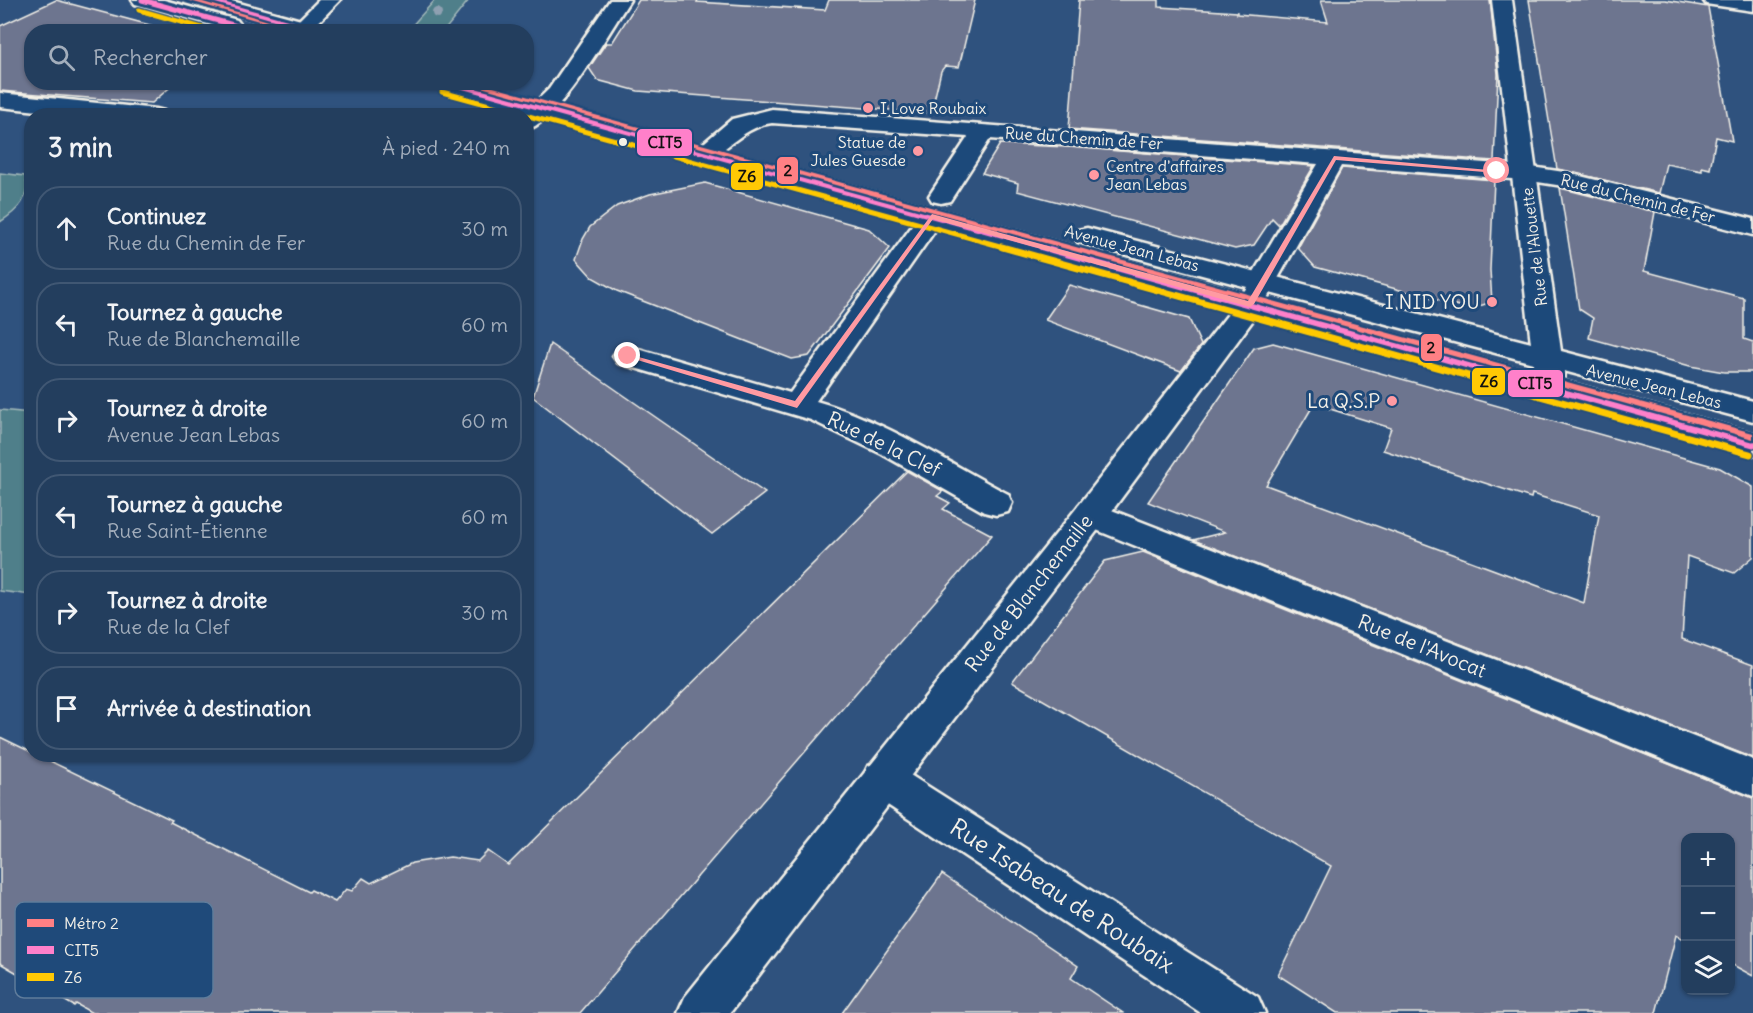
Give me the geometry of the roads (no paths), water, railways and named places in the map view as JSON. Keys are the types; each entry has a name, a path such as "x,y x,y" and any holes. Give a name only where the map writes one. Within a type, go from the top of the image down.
{"street":[{"path":"142,0 228,24"},
{"path":"206,0 284,24"},
{"path":"305,24 330,0"},
{"path":"542,109 620,0"},
{"name":"Rue de l'Alouette","path":"1502,0 1549,373"},
{"path":"1713,0 1753,5"},
{"name":"Avenue Jean Lebas","path":"474,90 542,109 712,146 1549,373 1753,444"},
{"name":"Avenue Jean Lebas","path":"521,90 542,109"},
{"path":"0,100 78,108"},
{"name":"Rue du Chemin de Fer","path":"712,146 745,119 768,115 984,130 1525,173 1564,179 1753,226"},
{"name":"Rue du Chemin de Fer","path":"797,405 936,206 984,130"},
{"name":"Rue de Blanchemaille","path":"701,1013 1091,514 1256,293 1334,158"},
{"name":"Rue de la Clef","path":"628,356 797,405 849,424 996,503"},
{"name":"Avenue Jean Lebas","path":"1549,373 1753,411"},
{"name":"Rue de l'Avocat","path":"1091,514 1753,778"},
{"name":"Rue Isabeau de Roubaix","path":"882,779 1242,1013"}],"metro line":[{"name":"2","path":"190,0 276,24"},
{"name":"2","path":"495,90 1753,436"}],"place":[{"name":"I Love Roubaix","path":"868,108"},
{"name":"Statue de Jules Guesde","path":"918,151"},
{"name":"Centre d'affaires Jean Lebas","path":"1094,175"},
{"name":"I NID YOU","path":"1492,302"},
{"name":"La Q.S.P","path":"1392,401"}]}
